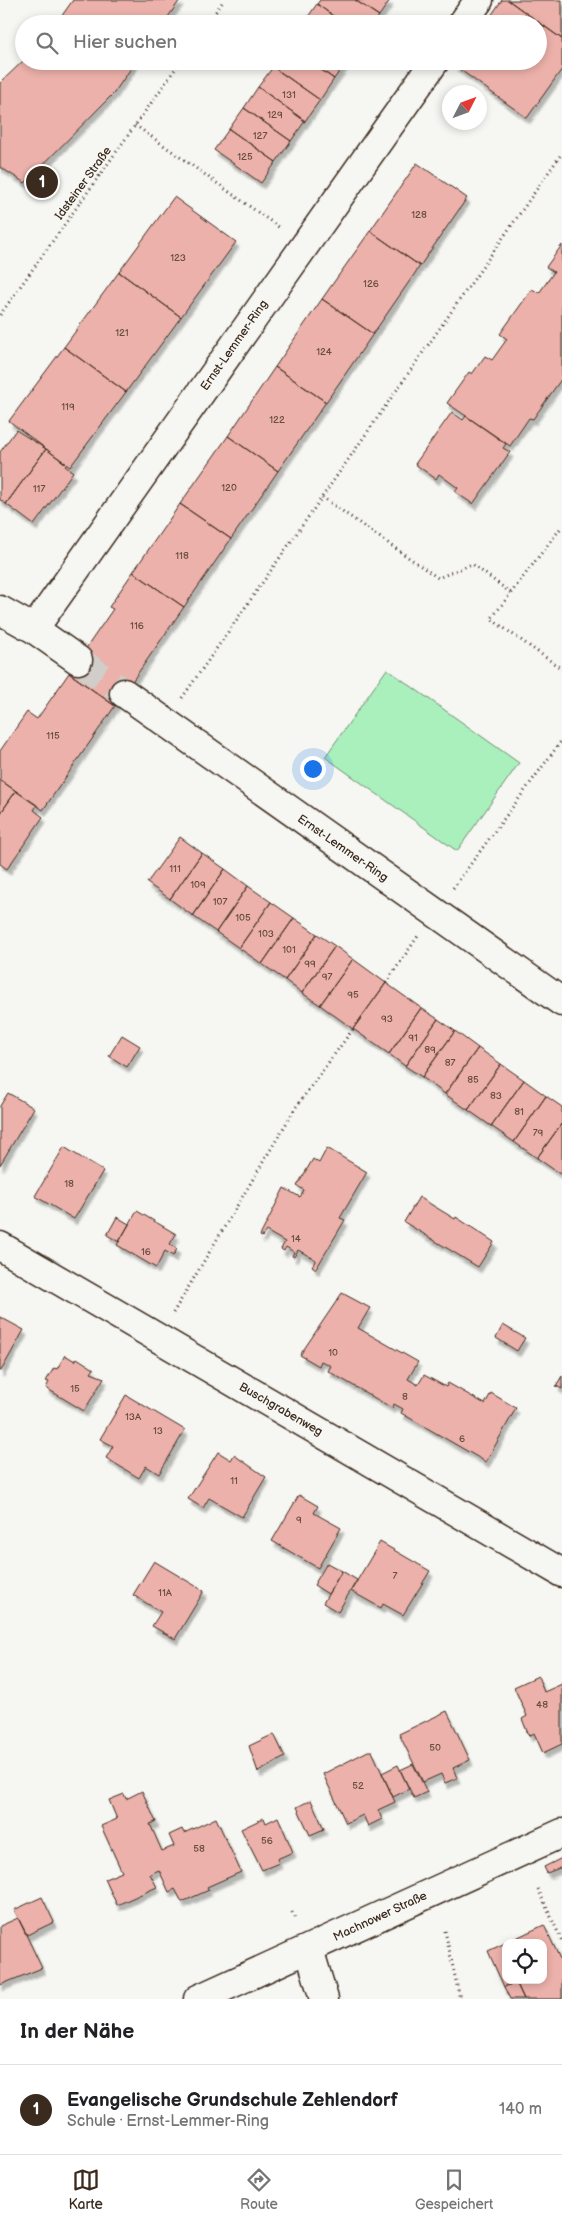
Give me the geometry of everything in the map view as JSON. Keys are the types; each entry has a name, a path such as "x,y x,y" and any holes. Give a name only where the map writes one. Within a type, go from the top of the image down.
{"street":[{"path":"468,15 479,0"},
{"name":"Ernst-Lemmer-Ring","path":"34,629 429,70"},
{"path":"0,610 34,629 78,660"},
{"name":"Ernst-Lemmer-Ring","path":"124,693 562,1002"},
{"name":"Buschgrabenweg","path":"0,1246 562,1572"},
{"name":"Machnower Straße","path":"198,1999 562,1833"},
{"path":"309,1949 324,1999"}],"path":[{"path":"213,15 224,0"},
{"name":"Idsteiner Straße","path":"0,315 175,70"},
{"path":"135,125 286,233"},
{"path":"179,702 562,154"},
{"path":"322,497 438,578 472,564 511,593"},
{"path":"560,529 491,619 562,669"},
{"path":"448,894 562,740"},
{"path":"386,983 421,932"},
{"path":"171,1316 296,1107 353,1029"},
{"path":"538,1889 562,1941"},
{"path":"445,1931 460,1999"}],"green space":[{"path":"387,669 519,763 457,851 325,757"}],"building":[{"path":"73,0 180,0 169,15 62,15"},
{"path":"320,0 355,0 378,15 332,15 317,4"},
{"path":"355,0 390,0 380,15"},
{"path":"502,0 508,0 529,15 492,15"},
{"path":"508,0 562,0 562,39 547,28 547,15 529,15"},
{"path":"317,4 332,15 309,15"},
{"path":"547,28 562,39 562,69 527,118 487,89 487,85 481,85 461,70 547,70"},
{"path":"15,69 130,70 114,93 25,183 0,167 0,83"},
{"path":"271,70 277,70 320,100 305,121 258,87"},
{"path":"277,70 322,70 334,79 320,100"},
{"path":"322,70 340,70 334,79"},
{"path":"258,87 305,121 291,141 244,108"},
{"path":"244,108 291,141 276,162 229,129"},
{"path":"229,129 276,162 261,183 214,150"},
{"path":"417,163 467,198 420,266 370,231"},
{"path":"174,197 236,242 181,317 119,272"},
{"path":"370,231 420,266 373,334 322,299"},
{"path":"562,245 562,378 533,419 529,418 510,446 447,403 469,372 472,374 485,356 492,360 507,339 500,334 532,289 539,293 554,272 546,267"},
{"path":"119,272 181,317 126,392 64,347"},
{"path":"322,299 373,334 326,402 275,367"},
{"path":"64,347 126,392 70,467 9,421"},
{"path":"275,367 326,402 278,471 228,436"},
{"path":"452,412 463,420 466,416 506,444 503,448 510,452 473,504 455,492 458,488 439,474 436,479 415,464"},
{"path":"16,430 46,449 6,504 0,500 0,452"},
{"path":"228,436 278,471 231,539 180,504"},
{"path":"46,449 67,464 65,466 73,472 34,525 6,504"},
{"path":"180,504 231,539 184,607 133,572"},
{"path":"133,572 184,607 115,706 69,673 113,609 109,607"},
{"path":"69,673 115,706 43,810 0,780 0,751 27,712 37,719"},
{"path":"0,780 16,791 0,814"},
{"path":"16,791 37,805 34,810 43,817 7,869 0,864 0,814"},
{"path":"180,837 202,853 170,899 147,883"},
{"path":"202,853 225,869 193,916 170,899"},
{"path":"225,869 248,886 216,932 193,916"},
{"path":"248,886 271,902 239,948 216,932"},
{"path":"271,902 294,918 262,964 239,948"},
{"path":"294,918 317,934 285,980 262,964"},
{"path":"317,934 335,946 302,993 285,980"},
{"path":"335,946 353,959 320,1005 302,993"},
{"path":"353,959 386,983 353,1029 320,1005"},
{"path":"386,983 421,1008 389,1054 353,1029"},
{"path":"421,1008 438,1019 405,1066 389,1054"},
{"path":"438,1019 455,1031 422,1077 405,1066"},
{"path":"455,1031 478,1048 445,1094 422,1077"},
{"path":"122,1035 140,1046 127,1067 109,1056"},
{"path":"478,1048 501,1064 468,1110 445,1094"},
{"path":"501,1064 524,1080 491,1126 468,1110"},
{"path":"524,1080 546,1096 514,1142 491,1126"},
{"path":"8,1093 34,1108 0,1165 0,1106"},
{"path":"546,1096 562,1107 562,1123 537,1158 514,1142"},
{"path":"562,1123 562,1171 560,1174 537,1158"},
{"path":"64,1147 103,1171 74,1219 35,1196"},
{"path":"327,1148 367,1172 340,1218 345,1220 316,1269 312,1266 316,1260 298,1250 294,1257 292,1256 294,1252 286,1247 284,1251 281,1249 285,1242 266,1231 262,1237 260,1236 284,1188 300,1197 304,1190 297,1186 313,1159 319,1163"},
{"path":"419,1197 455,1219 456,1217 494,1242 478,1267 404,1222"},
{"path":"137,1211 176,1234 170,1244 177,1249 173,1256 165,1251 156,1268 117,1245"},
{"path":"117,1217 129,1224 119,1242 107,1235"},
{"path":"342,1293 370,1308 358,1328 418,1362 408,1379 418,1385 424,1375 446,1387 448,1383 485,1404 491,1393 516,1408 486,1462 401,1413 403,1409 394,1404 392,1408 328,1371 331,1366 321,1361 319,1366 300,1355"},
{"path":"0,1317 24,1330 1,1371 0,1371"},
{"path":"503,1325 525,1338 517,1351 496,1338"},
{"path":"65,1355 75,1361 77,1358 94,1369 91,1373 104,1378 84,1411 46,1388 49,1382 46,1381 54,1368 57,1369"},
{"path":"562,1376 562,1389 556,1386"},
{"path":"126,1395 185,1430 159,1474 146,1466 139,1478 106,1458 113,1446 100,1439"},
{"path":"218,1452 231,1460 234,1455 266,1477 242,1517 209,1498 203,1508 188,1499"},
{"path":"299,1495 318,1506 314,1513 341,1528 318,1568 272,1541"},
{"path":"380,1542 430,1571 403,1615 383,1604 381,1608 351,1591"},
{"path":"154,1561 204,1591 175,1639 152,1626 161,1612 133,1595"},
{"path":"327,1563 342,1571 328,1594 314,1585"},
{"path":"342,1571 357,1580 338,1612 323,1603"},
{"path":"538,1676 544,1692 562,1684 562,1744 543,1753 534,1733 529,1736 522,1719 527,1716 514,1687"},
{"path":"447,1711 470,1760 453,1768 457,1778 445,1783 441,1774 423,1782 399,1734"},
{"path":"274,1734 285,1757 258,1772 249,1746"},
{"path":"368,1751 372,1751 395,1802 378,1810 382,1819 368,1826 363,1815 346,1823 323,1774"},
{"path":"413,1764 427,1792 414,1798 400,1770"},
{"path":"398,1765 409,1789 393,1797 382,1773"},
{"path":"142,1791 156,1822 150,1824 162,1851 174,1846 169,1835 182,1829 184,1833 216,1818 241,1872 207,1887 209,1890 182,1902 175,1889 169,1892 159,1870 150,1874 157,1887 117,1905 105,1879 122,1872 101,1826 117,1819 109,1800 124,1794 126,1799"},
{"path":"311,1800 324,1829 310,1835 297,1807"},
{"path":"278,1817 293,1852 277,1859 279,1863 262,1870 241,1829 264,1818 266,1823"},
{"path":"562,1858 562,1867 547,1873 544,1867"},
{"path":"42,1897 54,1922 27,1935 14,1910"},
{"path":"18,1918 42,1968 0,1985 0,1926"},
{"path":"544,1925 562,1963 562,1999 524,1999 517,1984 547,1984 547,1939 514,1939"},
{"path":"502,1944 502,1982 488,1951"},
{"path":"517,1984 524,1999 510,1999 504,1987"}],"tunnel":[{"path":"78,660 124,693"}],"place":[{"name":"Evangelische Grundschule Zehlendorf","path":"42,182"}]}
